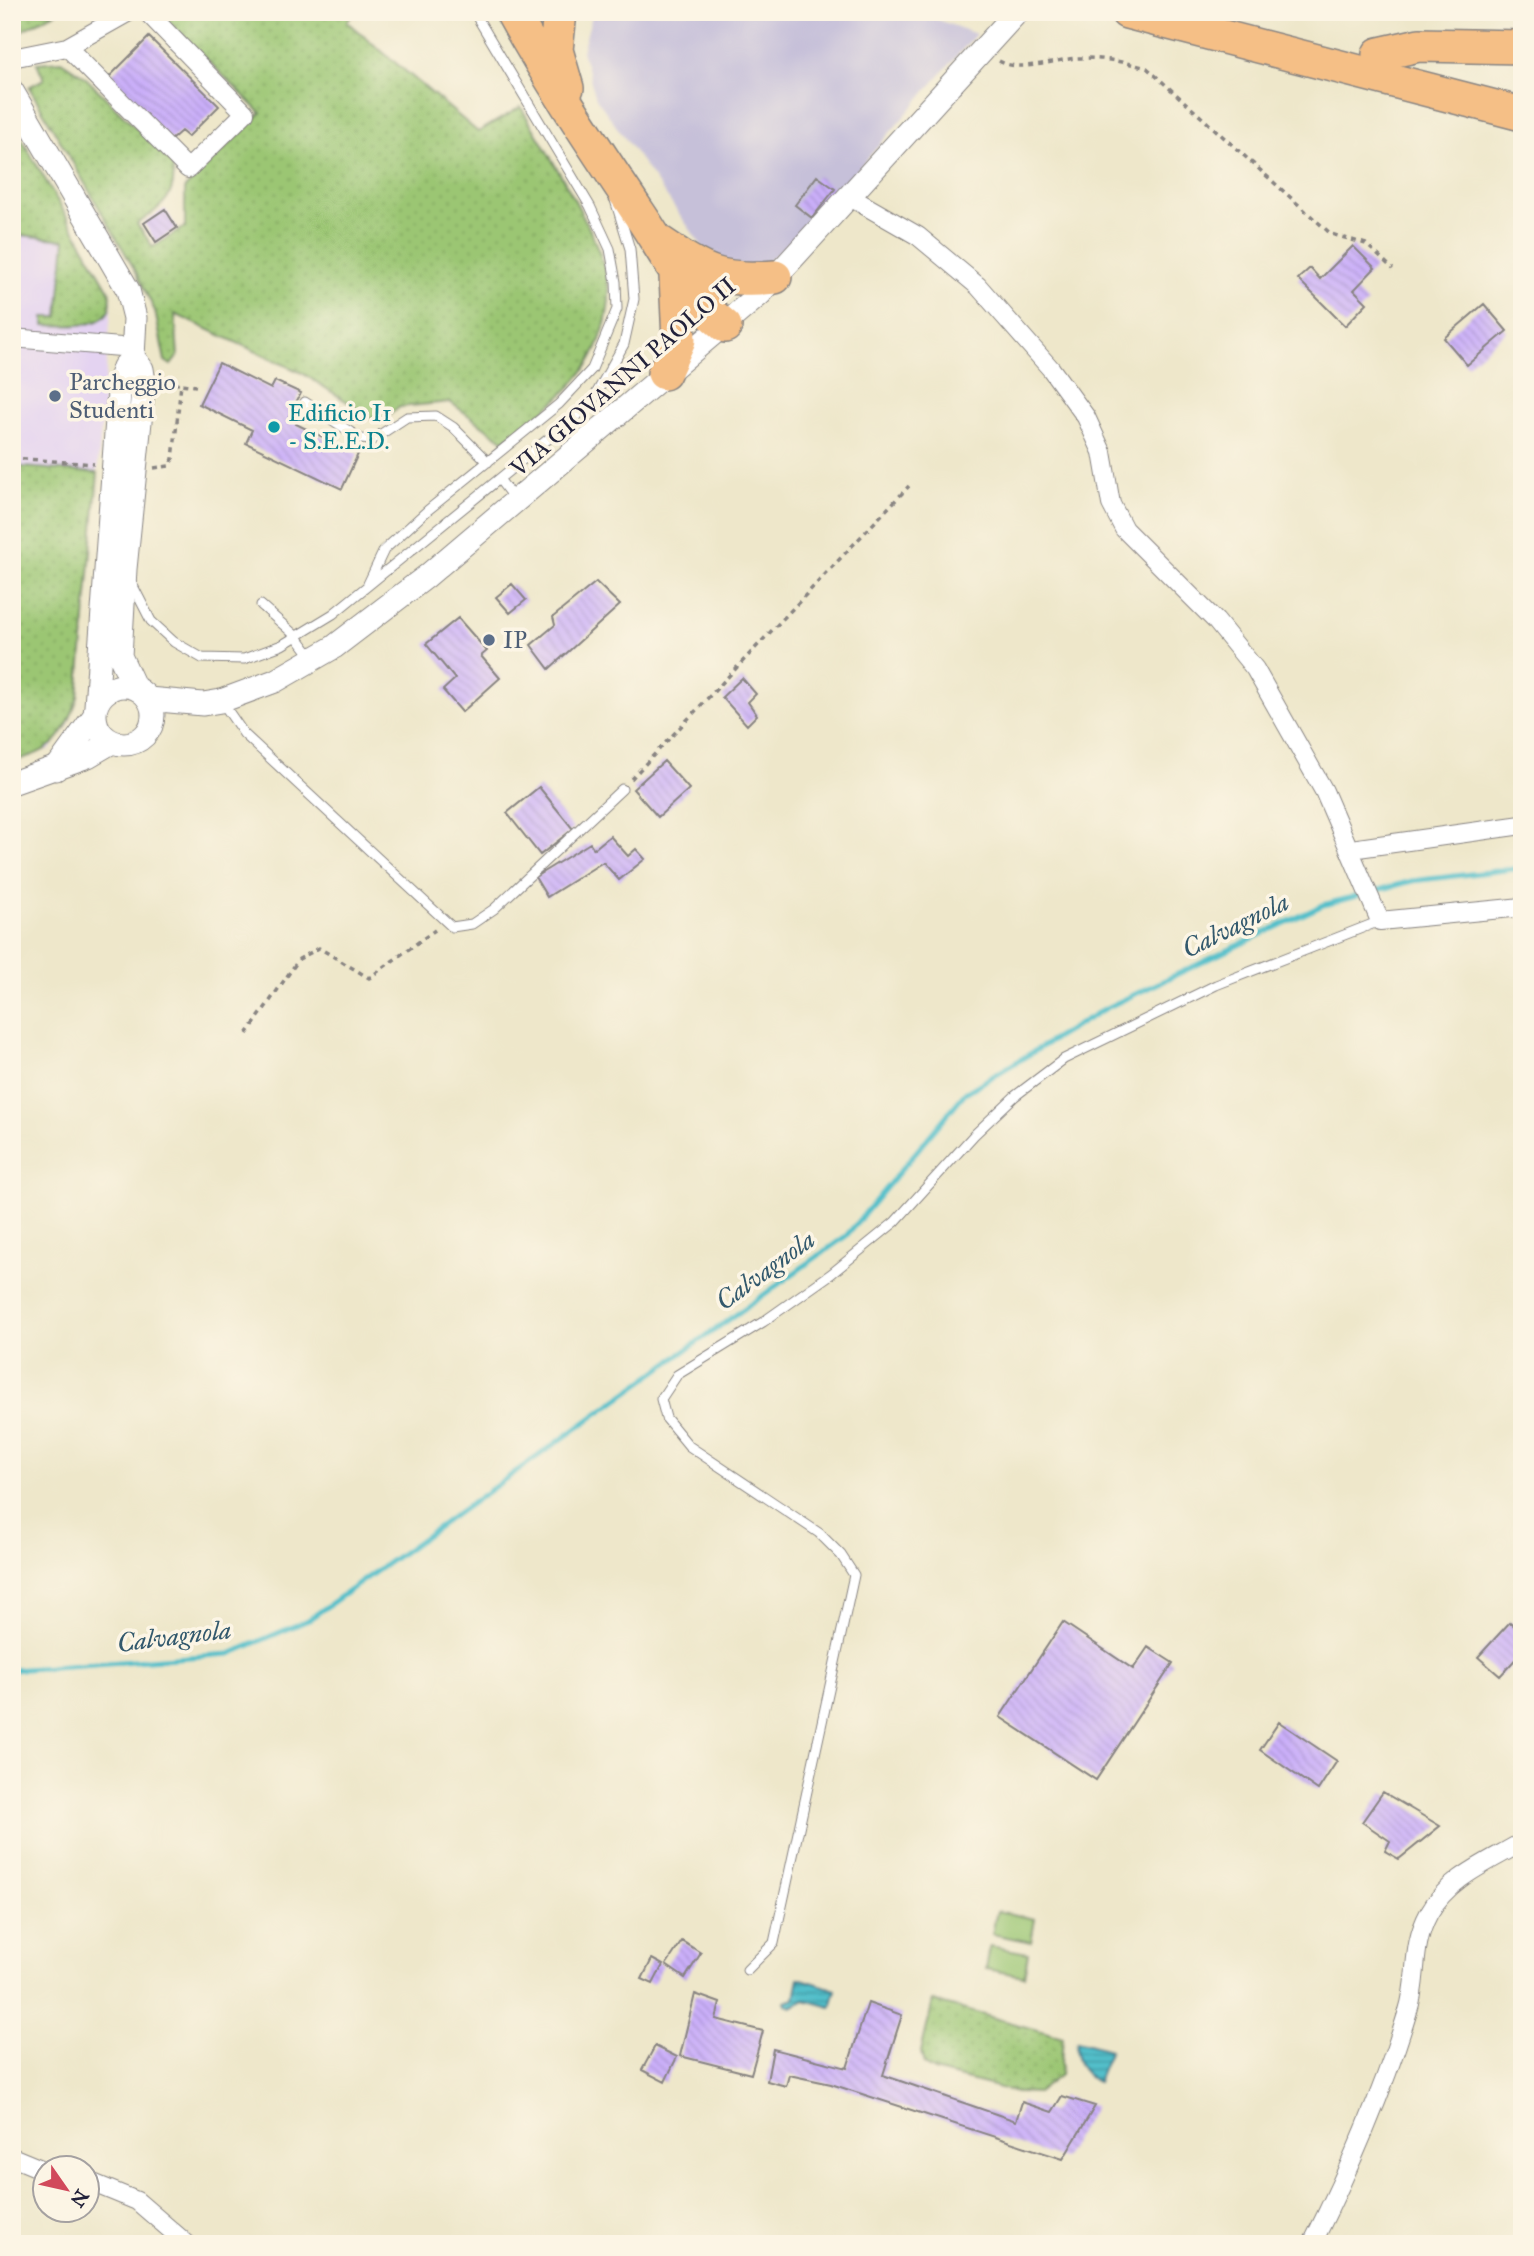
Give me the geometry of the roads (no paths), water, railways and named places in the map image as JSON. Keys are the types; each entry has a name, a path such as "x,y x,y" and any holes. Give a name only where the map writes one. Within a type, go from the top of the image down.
{"highway":[{"path":"512,12 549,80 575,114 658,242 684,270 703,308 725,326"},
{"path":"559,12 556,50 575,114"},
{"path":"1127,12 1522,114"},
{"path":"1214,12 1522,91"},
{"path":"1379,54 1419,45 1522,47"},
{"path":"684,270 740,280 775,277"},
{"path":"664,373 679,340 684,270"}],"street":[{"path":"12,58 67,47 129,12"},
{"path":"67,47 188,169 244,113 146,12"},
{"name":"VIA GIOVANNI PAOLO II","path":"146,734 212,703 275,681 334,647 427,576 517,502 664,373 725,326 850,197 1010,20"},
{"path":"12,91 128,290 135,318 133,353 120,379 96,710 99,731 112,742"},
{"path":"850,197 918,236 978,286 1051,369 1086,416 1101,452 1111,504 1124,529 1216,621 1255,669 1324,791 1378,916 1522,907"},
{"path":"12,338 133,353"},
{"path":"12,783 88,757 112,742 130,743 146,734 153,716 120,656 125,569 144,382 142,369 133,353"},
{"path":"55,769 96,710 101,698 117,687 142,693"},
{"name":"VIA GIOVANNI PAOLO II","path":"142,693 212,703"},
{"path":"1352,851 1522,825"},
{"path":"1312,2244 1360,2146 1390,2069 1410,2006 1414,1950 1430,1911 1465,1873 1522,1842"},
{"path":"12,2157 32,2165"},
{"path":"102,2187 137,2201 187,2244"}],"lane":[{"path":"365,589 384,551 559,404 592,369 617,309 617,282 610,248 590,206 474,12"},
{"path":"125,569 152,621 174,642 202,658 244,659 282,645 333,614 590,405 624,344 634,299 629,249 617,213 610,171"},
{"path":"305,402 361,439 372,440 407,417 436,416 453,427 488,462"},
{"path":"499,479 517,502"},
{"path":"261,605 297,636 313,659"},
{"path":"212,703 446,923 460,928 494,909 622,789"},
{"path":"747,1970 774,1942 854,1575 841,1555 819,1533 689,1446 666,1418 661,1399 677,1375 819,1282 895,1222 974,1135 1015,1096 1064,1059 1216,985 1378,916"}],"water":[{"path":"799,1978 836,1990 831,2007 805,2000 792,2007 786,2004 785,2001 795,1998"},
{"path":"1077,2041 1110,2050 1097,2082 1080,2065"}],"waterway":[{"name":"Calvagnola","path":"12,1670 230,1654 308,1620 846,1236 965,1093 1106,1008 1323,905 1412,881 1522,868"}],"place":[{"name":"Parcheggio Studenti","path":"55,396"},
{"name":"Edificio I1 - S.E.E.D.","path":"274,427"},
{"name":"IP","path":"489,640"}]}
